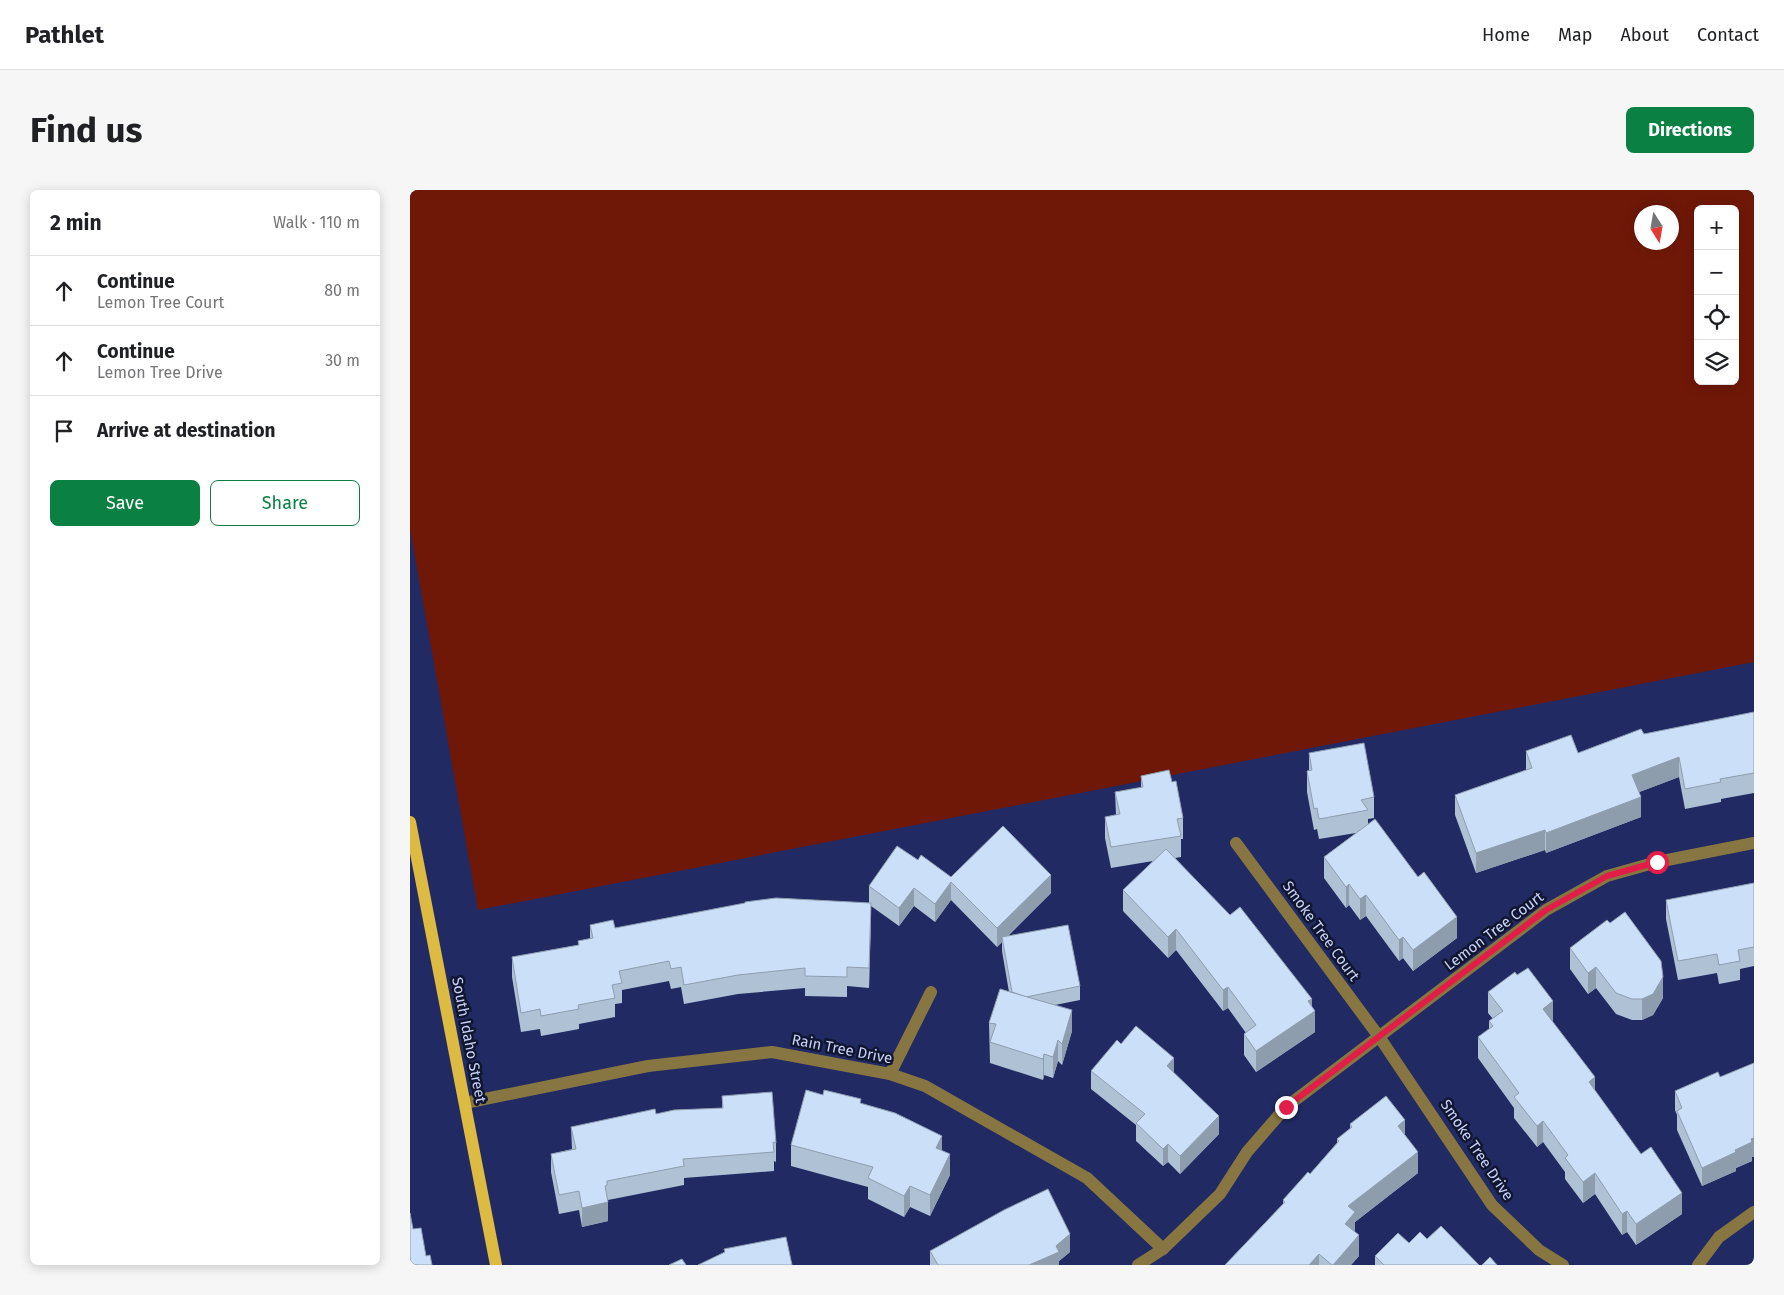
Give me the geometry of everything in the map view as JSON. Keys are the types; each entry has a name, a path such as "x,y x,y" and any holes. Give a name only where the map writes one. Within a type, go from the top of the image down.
{"main road":[{"name":"South Idaho Street","path":"410,822 496,1265"}],"street":[{"name":"Smoke Tree Court","path":"1236,843 1380,1038"},
{"name":"Lemon Tree Court","path":"1138,1265 1162,1250 1220,1194 1247,1152 1286,1107 1380,1038 1546,910 1607,876 1657,862 1754,843"},
{"path":"890,1074 931,992"},
{"name":"Smoke Tree Drive","path":"1380,1038 1492,1206 1540,1250 1563,1265"},
{"name":"Rain Tree Drive","path":"465,1104 648,1066 772,1052 890,1074 925,1086 1088,1178 1162,1250"},
{"path":"1698,1265 1719,1237 1754,1212"}],"shaded area":[{"path":"410,190 1754,190 1754,662 478,910 410,529"}],"building":[{"path":"1754,712 1754,773 1720,779 1721,782 1685,789 1679,757 1632,775 1641,797 1546,833 1545,830 1476,853 1455,795 1532,768 1526,751 1571,735 1578,753 1641,729 1644,734"},
{"path":"1364,743 1374,797 1361,800 1368,810 1319,819 1317,808 1314,809 1307,771 1312,770 1309,753"},
{"path":"1169,770 1172,782 1176,781 1183,818 1177,819 1181,836 1111,847 1105,817 1120,814 1115,792 1143,787 1141,776"},
{"path":"1375,819 1418,877 1424,872 1457,917 1413,950 1403,937 1399,940 1366,895 1360,899 1349,884 1346,887 1324,857"},
{"path":"1003,826 1051,875 997,928 951,882 935,904 914,888 899,908 869,886 897,846 918,860 921,855 951,877"},
{"path":"1166,849 1230,915 1240,907 1312,999 1308,1001 1315,1011 1256,1051 1244,1034 1256,1025 1228,987 1223,990 1176,929 1168,937 1123,890"},
{"path":"1754,883 1754,947 1738,950 1740,961 1719,965 1717,954 1678,961 1666,900"},
{"path":"776,898 871,903 869,968 847,967 847,977 805,976 805,968 738,975 684,985 681,967 671,969 669,961 619,971 622,983 612,985 615,998 578,1005 579,1009 541,1016 540,1009 521,1013 512,957 579,945 578,941 593,938 590,925 613,920 615,928 745,902"},
{"path":"1625,912 1661,961 1663,977 1653,994 1642,999 1632,999 1616,993 1596,967 1588,973 1570,948 1607,920 1610,923"},
{"path":"1068,925 1080,986 1026,997 1012,992 1002,937"},
{"path":"1528,968 1553,1001 1543,1009 1595,1077 1589,1082 1641,1154 1651,1147 1682,1193 1636,1224 1627,1211 1622,1214 1595,1173 1583,1182 1565,1158 1568,1155 1543,1121 1537,1126 1514,1097 1519,1093 1478,1037 1493,1026 1489,1021 1503,1011 1488,992 1515,972 1517,975"},
{"path":"1000,989 1072,1010 1062,1044 1058,1040 1053,1057 1044,1054 1043,1059 990,1042 996,1024 989,1023"},
{"path":"1136,1026 1174,1058 1167,1066 1219,1116 1180,1156 1168,1144 1163,1149 1136,1123 1145,1114 1091,1071 1117,1040 1121,1044"},
{"path":"1754,1063 1754,1138 1751,1139 1752,1142 1735,1150 1736,1152 1702,1168 1677,1111 1682,1108 1675,1091 1718,1072 1720,1077"},
{"path":"806,1090 823,1095 824,1090 861,1099 860,1103 895,1113 942,1136 936,1148 950,1154 930,1195 910,1186 904,1196 868,1178 873,1167 791,1145"},
{"path":"772,1092 776,1143 773,1142 774,1152 683,1159 684,1166 607,1181 605,1186 608,1202 582,1208 579,1191 559,1195 551,1154 576,1149 571,1127 655,1109 656,1114 674,1110 723,1108 722,1096"},
{"path":"1386,1096 1405,1120 1398,1126 1418,1152 1348,1206 1355,1212 1345,1224 1359,1235 1333,1265 1319,1254 1309,1265 1225,1265 1285,1202 1283,1200 1308,1172 1310,1174 1339,1141 1337,1139 1352,1127 1350,1124"},
{"path":"1048,1189 1070,1234 1056,1246 1059,1252 1029,1265 938,1265 930,1251 1004,1210"},
{"path":"410,1213 413,1229 421,1228 426,1256 430,1255 432,1265 410,1265"},
{"path":"1441,1226 1479,1265 1384,1265 1375,1256 1398,1233 1409,1243 1420,1232 1427,1239"},
{"path":"786,1237 792,1265 698,1265 725,1252 724,1249"},
{"path":"1490,1257 1497,1265 1482,1265"},
{"path":"682,1259 686,1265 669,1265"}],"route":[{"path":"1286,1107 1380,1038 1546,910 1607,876 1657,862"}]}
